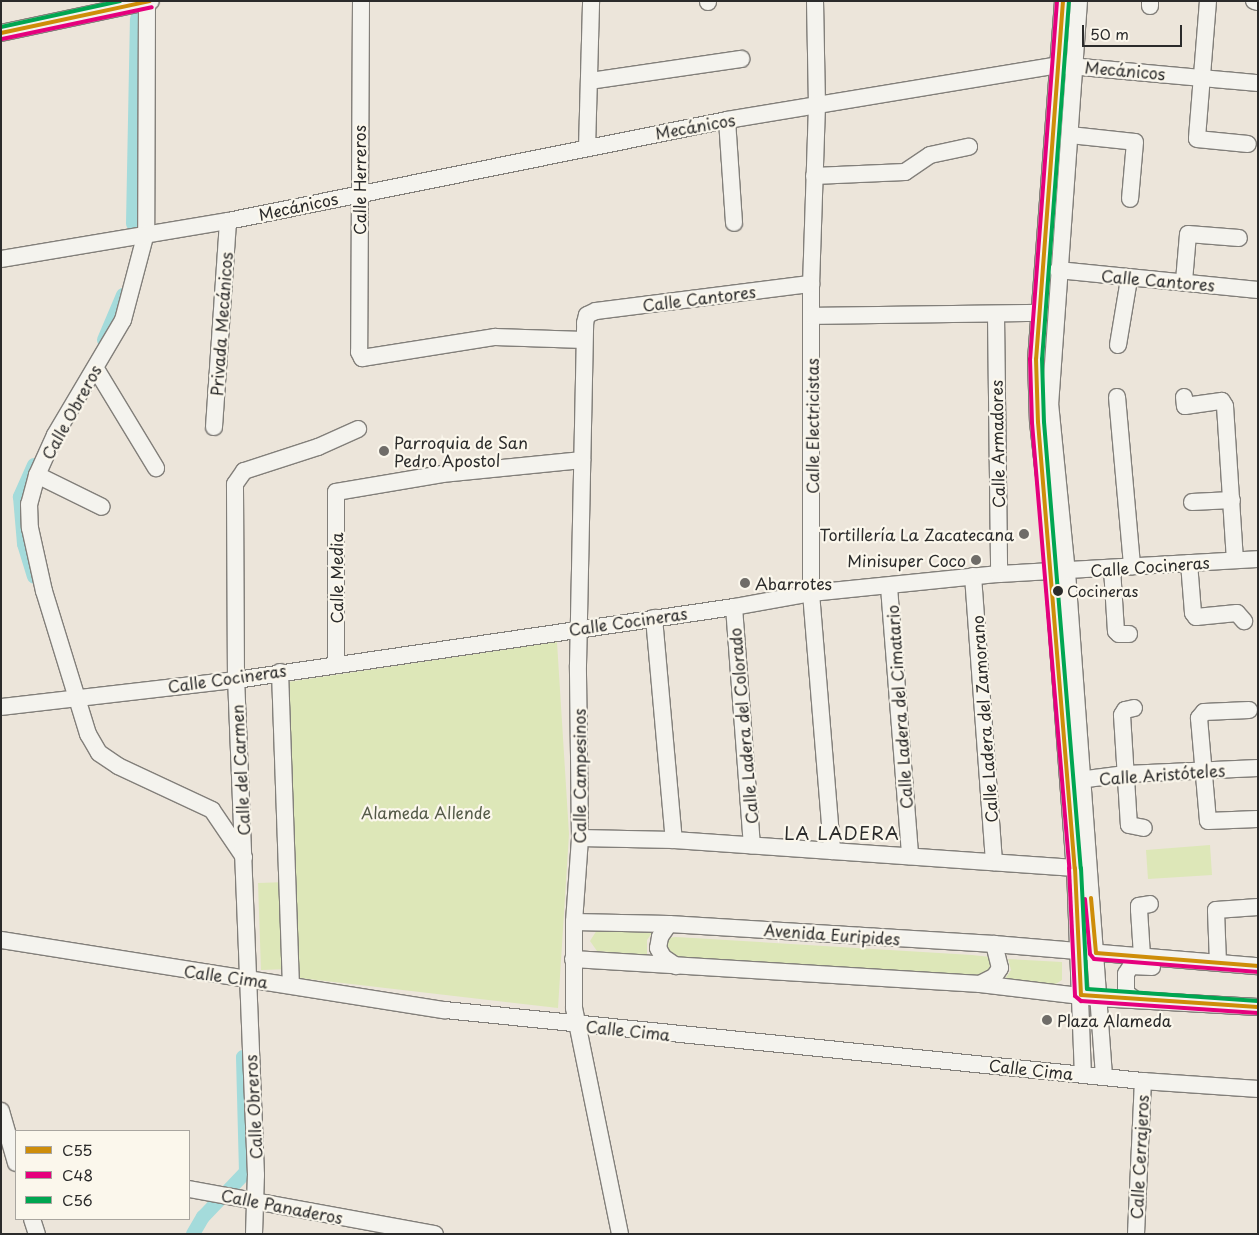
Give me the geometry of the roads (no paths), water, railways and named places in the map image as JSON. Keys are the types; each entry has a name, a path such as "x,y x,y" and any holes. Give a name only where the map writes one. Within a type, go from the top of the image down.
{"street":[{"name":"Calle Herreros","path":"361,1 358,194 359,352 362,358 495,337 584,340"},
{"path":"587,148 592,1"},
{"name":"Calle Electricistas","path":"815,1 817,105 811,284 813,316 811,593 832,851"},
{"path":"1063,1 1070,135 1058,270 1050,402 1059,572 1074,781 1096,959 1089,996 1083,1074"},
{"path":"1059,572 1038,422 1037,313 1066,65 1078,1"},
{"path":"1208,1 1198,139 1248,144"},
{"path":"1254,1 1258,2"},
{"path":"1,33 149,2"},
{"name":"Calle Obreros","path":"149,2 142,234 123,320 55,435 37,475 29,504 34,551 79,696 88,734 99,753 118,766 212,810 244,857"},
{"path":"590,81 741,59"},
{"name":"Mecánicos","path":"1,259 228,220 727,120 1066,65 1258,83"},
{"path":"727,120 734,223"},
{"path":"1070,135 1135,142 1130,199"},
{"path":"814,176 904,172 930,155 969,147"},
{"name":"Privada Mecánicos","path":"214,427 228,220"},
{"path":"1184,281 1188,234 1239,238"},
{"name":"Calle Cantores","path":"1058,270 1129,279 1184,281 1258,290"},
{"path":"1118,344 1129,279"},
{"name":"Calle Cantores","path":"587,314 811,284"},
{"path":"813,316 1037,313"},
{"name":"Calle Campesinos","path":"587,314 584,340 579,628 580,838 573,959 575,1025 620,1234"},
{"name":"Calle Armadores","path":"996,315 999,574"},
{"path":"96,368 156,468"},
{"path":"1184,402 1224,402 1235,560"},
{"path":"1119,405 1132,566"},
{"name":"Calle del Carmen","path":"247,980 244,857 236,680 233,500 235,484 244,471 318,448 358,429"},
{"name":"Calle Media","path":"336,663 336,492 442,474 582,460"},
{"path":"37,475 102,507"},
{"path":"1192,502 1232,500"},
{"name":"Calle Cocineras","path":"1,707 79,696 236,680 336,663 734,608 811,593 890,587 999,574 1258,559"},
{"path":"1189,563 1193,613 1196,617 1237,613 1244,621"},
{"path":"1112,568 1116,631 1119,634 1129,634"},
{"name":"Calle Ladera del Zamorano","path":"973,576 994,862"},
{"name":"Calle Ladera del Cimatario","path":"890,587 910,856"},
{"name":"Calle Ladera del Colorado","path":"734,608 752,845"},
{"path":"654,618 674,840"},
{"path":"280,672 291,984"},
{"path":"1134,708 1122,712 1129,825 1144,828"},
{"path":"1249,710 1200,714 1208,821 1257,819"},
{"name":"Calle Aristóteles","path":"1074,781 1126,774 1205,772 1258,768"},
{"path":"1074,781 1078,952 1089,996 1104,1076"},
{"path":"580,838 674,840 1075,868"},
{"path":"1133,998 1126,993 1124,986 1137,961 1140,906 1150,904"},
{"path":"1218,963 1216,910 1258,907"},
{"name":"Avenida Euripides","path":"574,922 669,924 994,944 1078,952 1096,959 1196,961 1258,966"},
{"path":"669,924 660,937 658,948 663,957 676,966"},
{"name":"Calle Cima","path":"1,940 247,980 291,984 444,1010 575,1025 1143,1081 1258,1089"},
{"path":"980,984 994,977 1000,968 994,944"},
{"path":"573,959 980,984 1089,996 1258,1007"},
{"name":"Calle Obreros","path":"247,980 255,1201 254,1234"},
{"name":"Calle Cerrajeros","path":"1136,1234 1143,1081"},
{"path":"1,1111 12,1160"},
{"name":"Calle Panaderos","path":"190,1189 435,1234"},
{"path":"32,1220 37,1234"}],"waterway":[{"path":"133,224 137,19"},
{"path":"104,340 123,295"},
{"path":"34,465 20,497 24,544 34,576"},
{"path":"193,1234 203,1217 246,1172 243,1057"}],"place":[{"name":"Parroquia de San Pedro Apostol","path":"384,451"},
{"name":"Tortillería La Zacatecana","path":"1024,534"},
{"name":"Minisuper Coco","path":"976,560"},
{"name":"Abarrotes","path":"745,583"},
{"name":"Cocineras","path":"1058,591"},
{"name":"Plaza Alameda","path":"1047,1020"}],"district":[{"name":"LA LADERA","path":"842,833"}],"park label":[{"name":"Alameda Allende","path":"426,812"}]}
